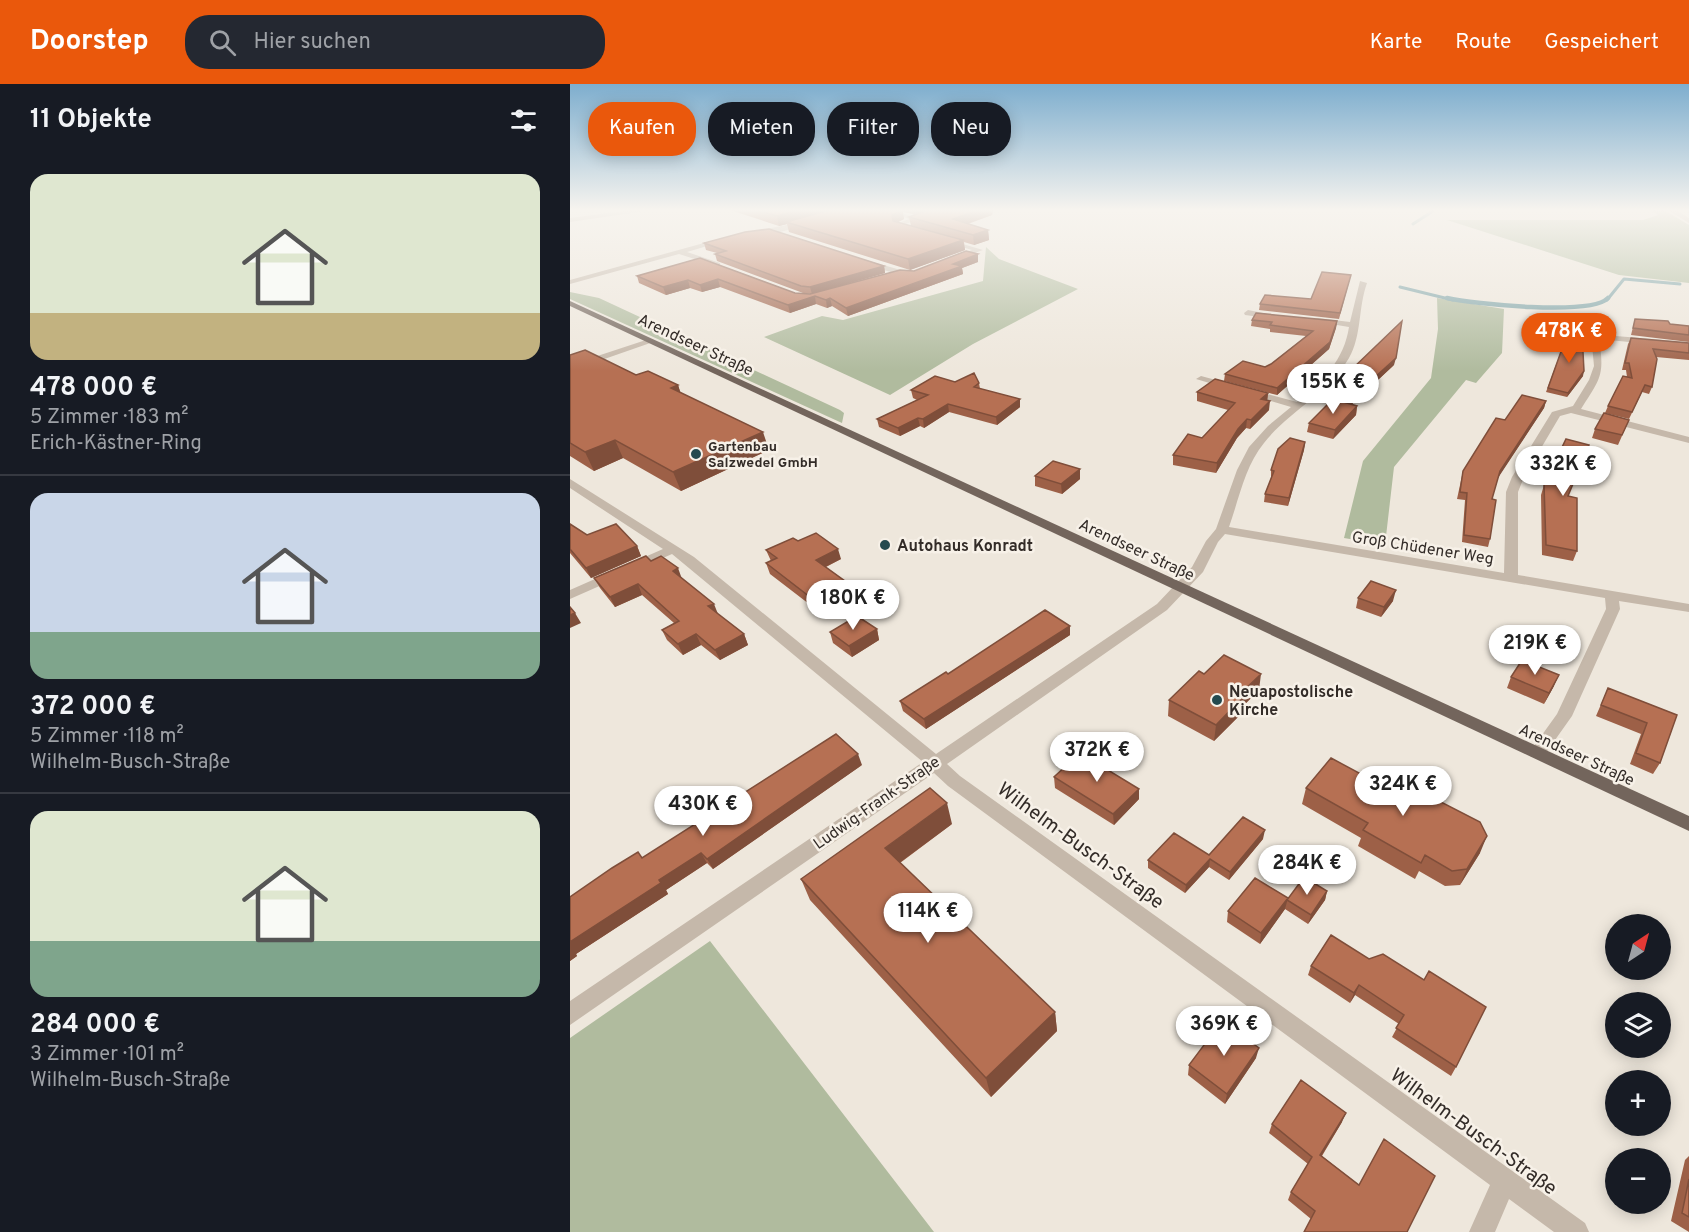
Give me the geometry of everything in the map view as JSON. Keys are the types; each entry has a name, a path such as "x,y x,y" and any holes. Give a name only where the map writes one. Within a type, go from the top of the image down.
{"main road":[{"name":"Arendseer Straße","path":"570,303 1689,824"}],"street":[{"path":"570,282 638,264"},
{"path":"711,264 728,270"},
{"path":"872,264 910,274"},
{"path":"884,279 901,273"},
{"path":"1182,588 1198,569 1212,541 1222,530 1255,448 1297,405 1338,368 1345,357 1355,325 1354,310 1363,283"},
{"path":"1248,313 1280,316"},
{"path":"1302,319 1355,325"},
{"path":"1511,578 1512,492 1518,477 1556,414 1579,407 1597,374 1599,360 1595,336 1689,345"},
{"path":"570,368 652,341"},
{"path":"1201,379 1297,405"},
{"path":"1571,410 1689,440"},
{"name":"Wilhelm-Busch-Straße","path":"572,486 673,549 954,780 1504,1182 1576,1232"},
{"name":"Groß Chüdener Weg","path":"1222,530 1689,608"},
{"path":"570,595 673,549"},
{"name":"Ludwig-Frank-Straße","path":"570,1014 934,762 1153,614 1182,588"},
{"path":"1538,753 1569,705 1613,609 1611,595"},
{"path":"1482,1232 1504,1182"}],"green space":[{"path":"985,264 1011,264 1078,289 973,344 890,395 764,337 822,316 843,320 983,281"},
{"path":"1583,264 1689,264 1689,283 1619,275"},
{"path":"570,292 599,298 840,410 844,413 842,423 570,299"},
{"path":"1437,298 1504,309 1502,353 1476,383 1466,380 1394,467 1385,545 1344,538 1363,461 1431,378 1438,329"},
{"path":"710,941 934,1232 570,1232 570,1038"}],"building":[{"path":"680,264 715,264 795,293 810,294 900,270 914,271 933,264 962,266 846,308 830,298 826,300 815,296 788,305 718,279 700,285 688,280 663,287 637,276"},
{"path":"741,264 876,264 884,266 810,287 801,286"},
{"path":"1322,272 1351,275 1340,313 1260,304 1265,295 1311,299"},
{"path":"1256,313 1337,321 1330,342 1277,388 1225,374 1243,361 1265,367 1313,331 1252,320"},
{"path":"1635,319 1668,321 1670,324 1689,326 1689,335 1633,328"},
{"path":"1402,321 1396,358 1352,398 1328,392"},
{"path":"1568,332 1582,333 1584,371 1568,393 1548,388"},
{"path":"1631,338 1689,343 1689,353 1653,349 1657,359 1652,387 1645,385 1632,412 1608,406 1623,376 1632,378 1629,363 1625,363"},
{"path":"585,350 636,375 648,371 678,385 671,388 763,432 673,472 615,440 585,452 570,443 570,355"},
{"path":"974,373 979,383 974,387 1020,399 996,417 948,404 923,419 918,418 898,428 877,419 928,395 911,390 935,376 955,382"},
{"path":"1215,379 1268,393 1261,399 1270,401 1238,429 1217,463 1173,455 1188,434 1202,438 1235,403 1197,392"},
{"path":"1522,395 1546,401 1500,471 1492,499 1496,500 1490,539 1464,535 1467,493 1460,492 1463,471 1496,418 1505,420"},
{"path":"1333,399 1357,406 1335,430 1309,423"},
{"path":"1604,413 1629,420 1622,435 1595,429"},
{"path":"1290,438 1305,442 1289,498 1265,494 1274,471 1271,470 1278,449"},
{"path":"1566,439 1589,445 1568,496 1577,498 1577,551 1546,545 1544,485"},
{"path":"1053,461 1080,469 1061,484 1035,476"},
{"path":"570,524 587,535 616,524 637,546 586,568 570,549"},
{"path":"816,533 838,549 816,560 856,589 823,607 766,563 777,558 766,550 793,538 798,541"},
{"path":"646,556 651,561 661,556 678,568 673,571 714,604 708,606 744,634 715,650 696,634 678,644 662,630 679,621 638,584 610,597 594,578"},
{"path":"1371,581 1396,590 1384,607 1358,598"},
{"path":"1045,610 1070,626 924,719 900,701 946,672 948,674"},
{"path":"857,616 877,629 849,646 830,632"},
{"path":"1224,655 1261,674 1241,693 1245,695 1216,725 1169,700 1199,671 1204,674"},
{"path":"1522,660 1559,675 1549,693 1511,677"},
{"path":"1608,688 1677,715 1660,763 1636,753 1647,723 1601,705"},
{"path":"836,734 858,754 707,859 701,853 659,880 661,883 570,942 570,897 638,852 642,858"},
{"path":"1080,753 1139,789 1113,814 1054,777"},
{"path":"1331,758 1385,787 1408,785 1480,822 1487,836 1467,869 1452,871 1425,855 1421,863 1363,830 1368,823 1306,788"},
{"path":"930,788 947,803 885,848 1055,1012 986,1078 801,879"},
{"path":"1243,817 1265,830 1230,872 1210,859 1186,885 1148,860 1174,833 1209,855"},
{"path":"1304,877 1327,891 1311,915 1287,900"},
{"path":"1255,878 1288,898 1261,933 1228,911"},
{"path":"1331,935 1369,959 1383,954 1424,980 1429,971 1486,1007 1456,1067 1396,1028 1404,1015 1359,985 1354,993 1311,966"},
{"path":"1222,1021 1259,1048 1227,1094 1189,1065"},
{"path":"1301,1080 1346,1113 1320,1155 1359,1185 1384,1139 1435,1176 1407,1232 1304,1232 1315,1211 1291,1192 1312,1157 1272,1124"},
{"path":"1689,1179 1689,1217 1682,1213"}],"waterway":[{"path":"1607,300 1624,279 1680,284"},
{"path":"1400,287 1453,300"},
{"path":"1447,298 1531,307 1579,306 1597,303 1608,298"}],"place":[{"name":"Gartenbau Salzwedel GmbH","path":"696,454"},
{"name":"Autohaus Konradt","path":"885,545"},
{"name":"Neuapostolische Kirche","path":"1217,700"}]}
